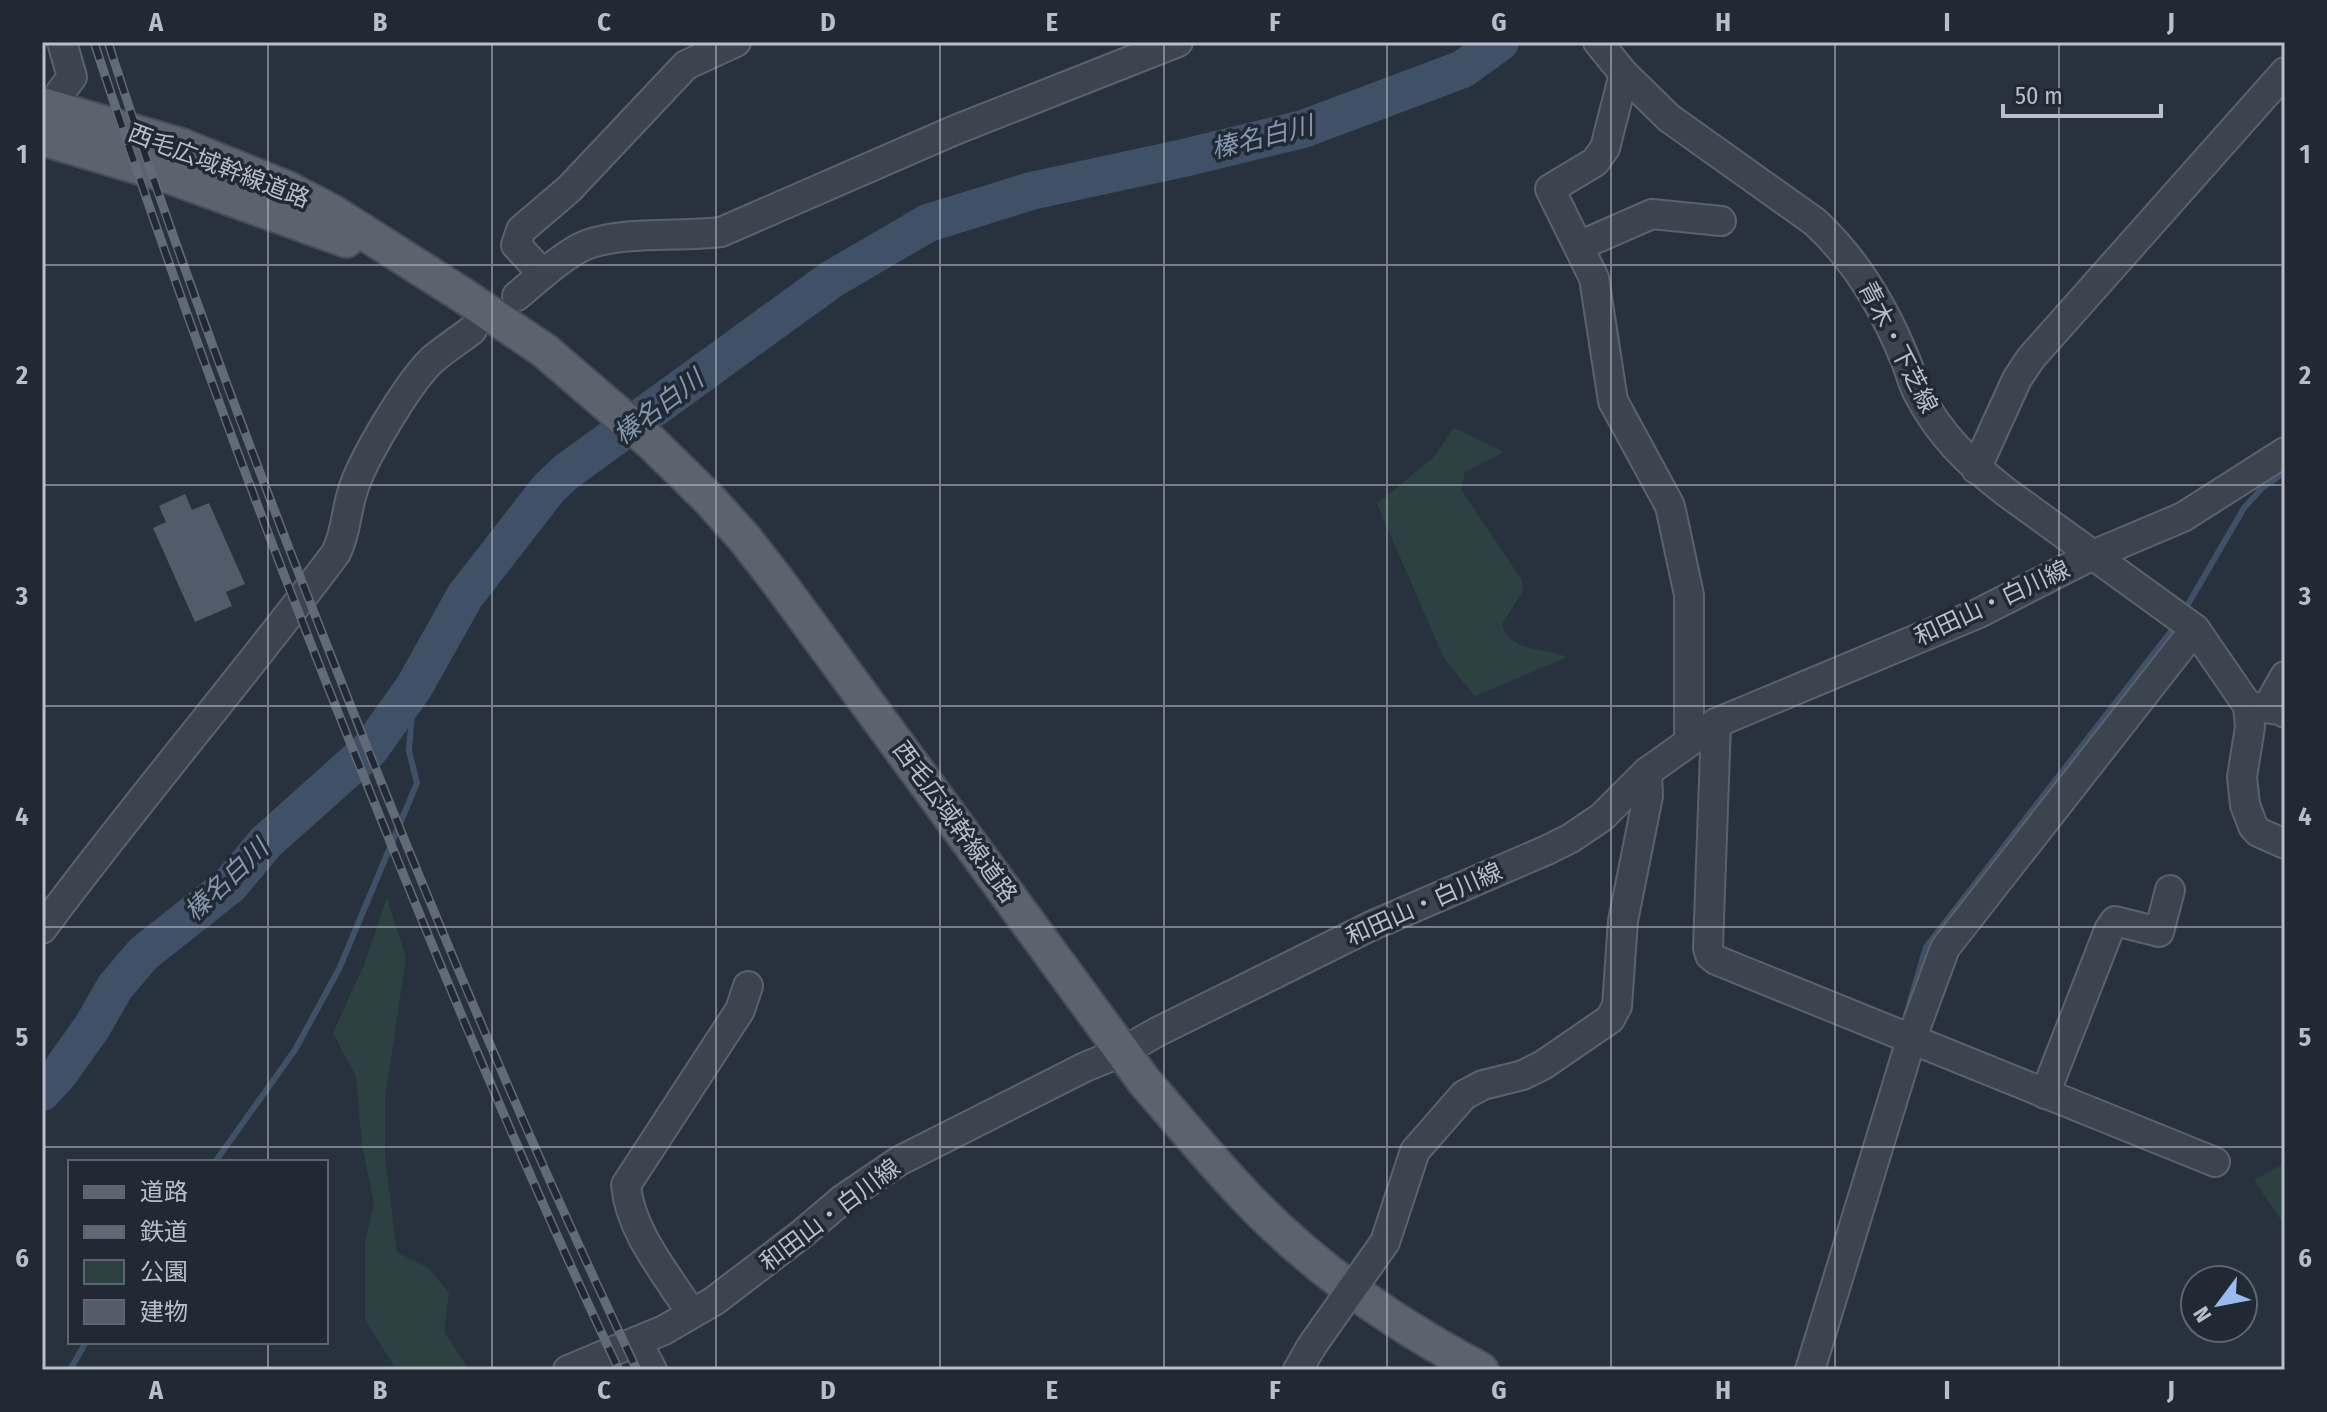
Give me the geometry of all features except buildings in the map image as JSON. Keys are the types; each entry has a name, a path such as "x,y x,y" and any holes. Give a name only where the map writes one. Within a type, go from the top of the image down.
{"main road":[{"name":"西毛広域幹線道路","path":"46,117 182,146 288,189 332,212 499,318 545,351 652,443 745,539 832,653 1144,1081 1247,1199 1315,1261 1394,1320 1429,1343 1481,1370"}],"street":[{"path":"46,117 72,77 62,42"},
{"path":"543,274 516,245 521,230 569,189 686,65 736,42"},
{"path":"517,296 584,246 613,238 721,232 955,130 1178,42"},
{"name":"青木・下芝線","path":"1598,42 1624,74 1669,118 1815,222 1836,242 1873,292 1905,357 1916,390 1953,447 1976,469 2195,629 2267,709"},
{"path":"1976,469 2017,379 2031,358 2285,72"},
{"path":"1624,74 1605,148 1595,162 1550,189 1594,278 1613,401 1670,506 1689,595 1689,740"},
{"path":"1579,246 1652,214 1721,221"},
{"path":"42,929 336,553 362,467 395,412 431,362 472,330"},
{"name":"和田山・白川線","path":"568,1370 664,1330 714,1301 843,1199 899,1161 1371,926 1571,838 1602,817 1647,772 1716,723 1979,613 2093,555 2183,517 2285,452"},
{"path":"1810,1370 1911,1040 1945,948 2195,629"},
{"path":"2285,676 2267,709 2250,727 2242,777 2245,805 2253,826 2258,832 2285,844"},
{"path":"1716,723 1710,955 1911,1040 2215,1162"},
{"path":"1304,1359 1385,1242 1415,1151 1464,1095 1483,1085 1523,1075 1543,1065 1610,1019 1617,1006 1623,921 1648,796 1647,772"},
{"path":"2045,1094 2109,930 2115,921 2159,932 2170,890"},
{"path":"691,1313 636,1227 626,1185 740,1010 748,986"},
{"path":"637,1341 652,1370"}],"green space":[{"path":"1454,428 1504,452 1465,472 1461,490 1522,580 1523,591 1502,624 1506,633 1520,645 1567,657 1475,696 1445,660 1377,504 1434,457"},
{"path":"387,898 406,958 385,1098 385,1158 397,1252 428,1268 449,1293 444,1332 469,1370 397,1370 365,1320 365,1242 374,1204 362,1145 356,1076 333,1033 364,965"},
{"path":"2285,1163 2285,1226 2254,1180"}],"waterway":[{"name":"榛名白川","path":"42,1092 92,1027 115,987 143,954 230,885 266,842 370,749 414,687 465,596 549,488 566,472 832,279 928,223 1031,191 1303,129 1463,69 1500,42"},
{"path":"2187,606 2244,508 2262,488 2285,472"},
{"path":"1906,1015 1926,947 2175,626"},
{"path":"216,1160 295,1050 339,969 417,783 409,751 414,687"},
{"path":"70,1370 85,1344"}],"railway":[{"path":"94,42 189,320 328,686 487,1075 619,1370"},
{"path":"108,42 212,344 362,735 514,1100 637,1370"}]}
